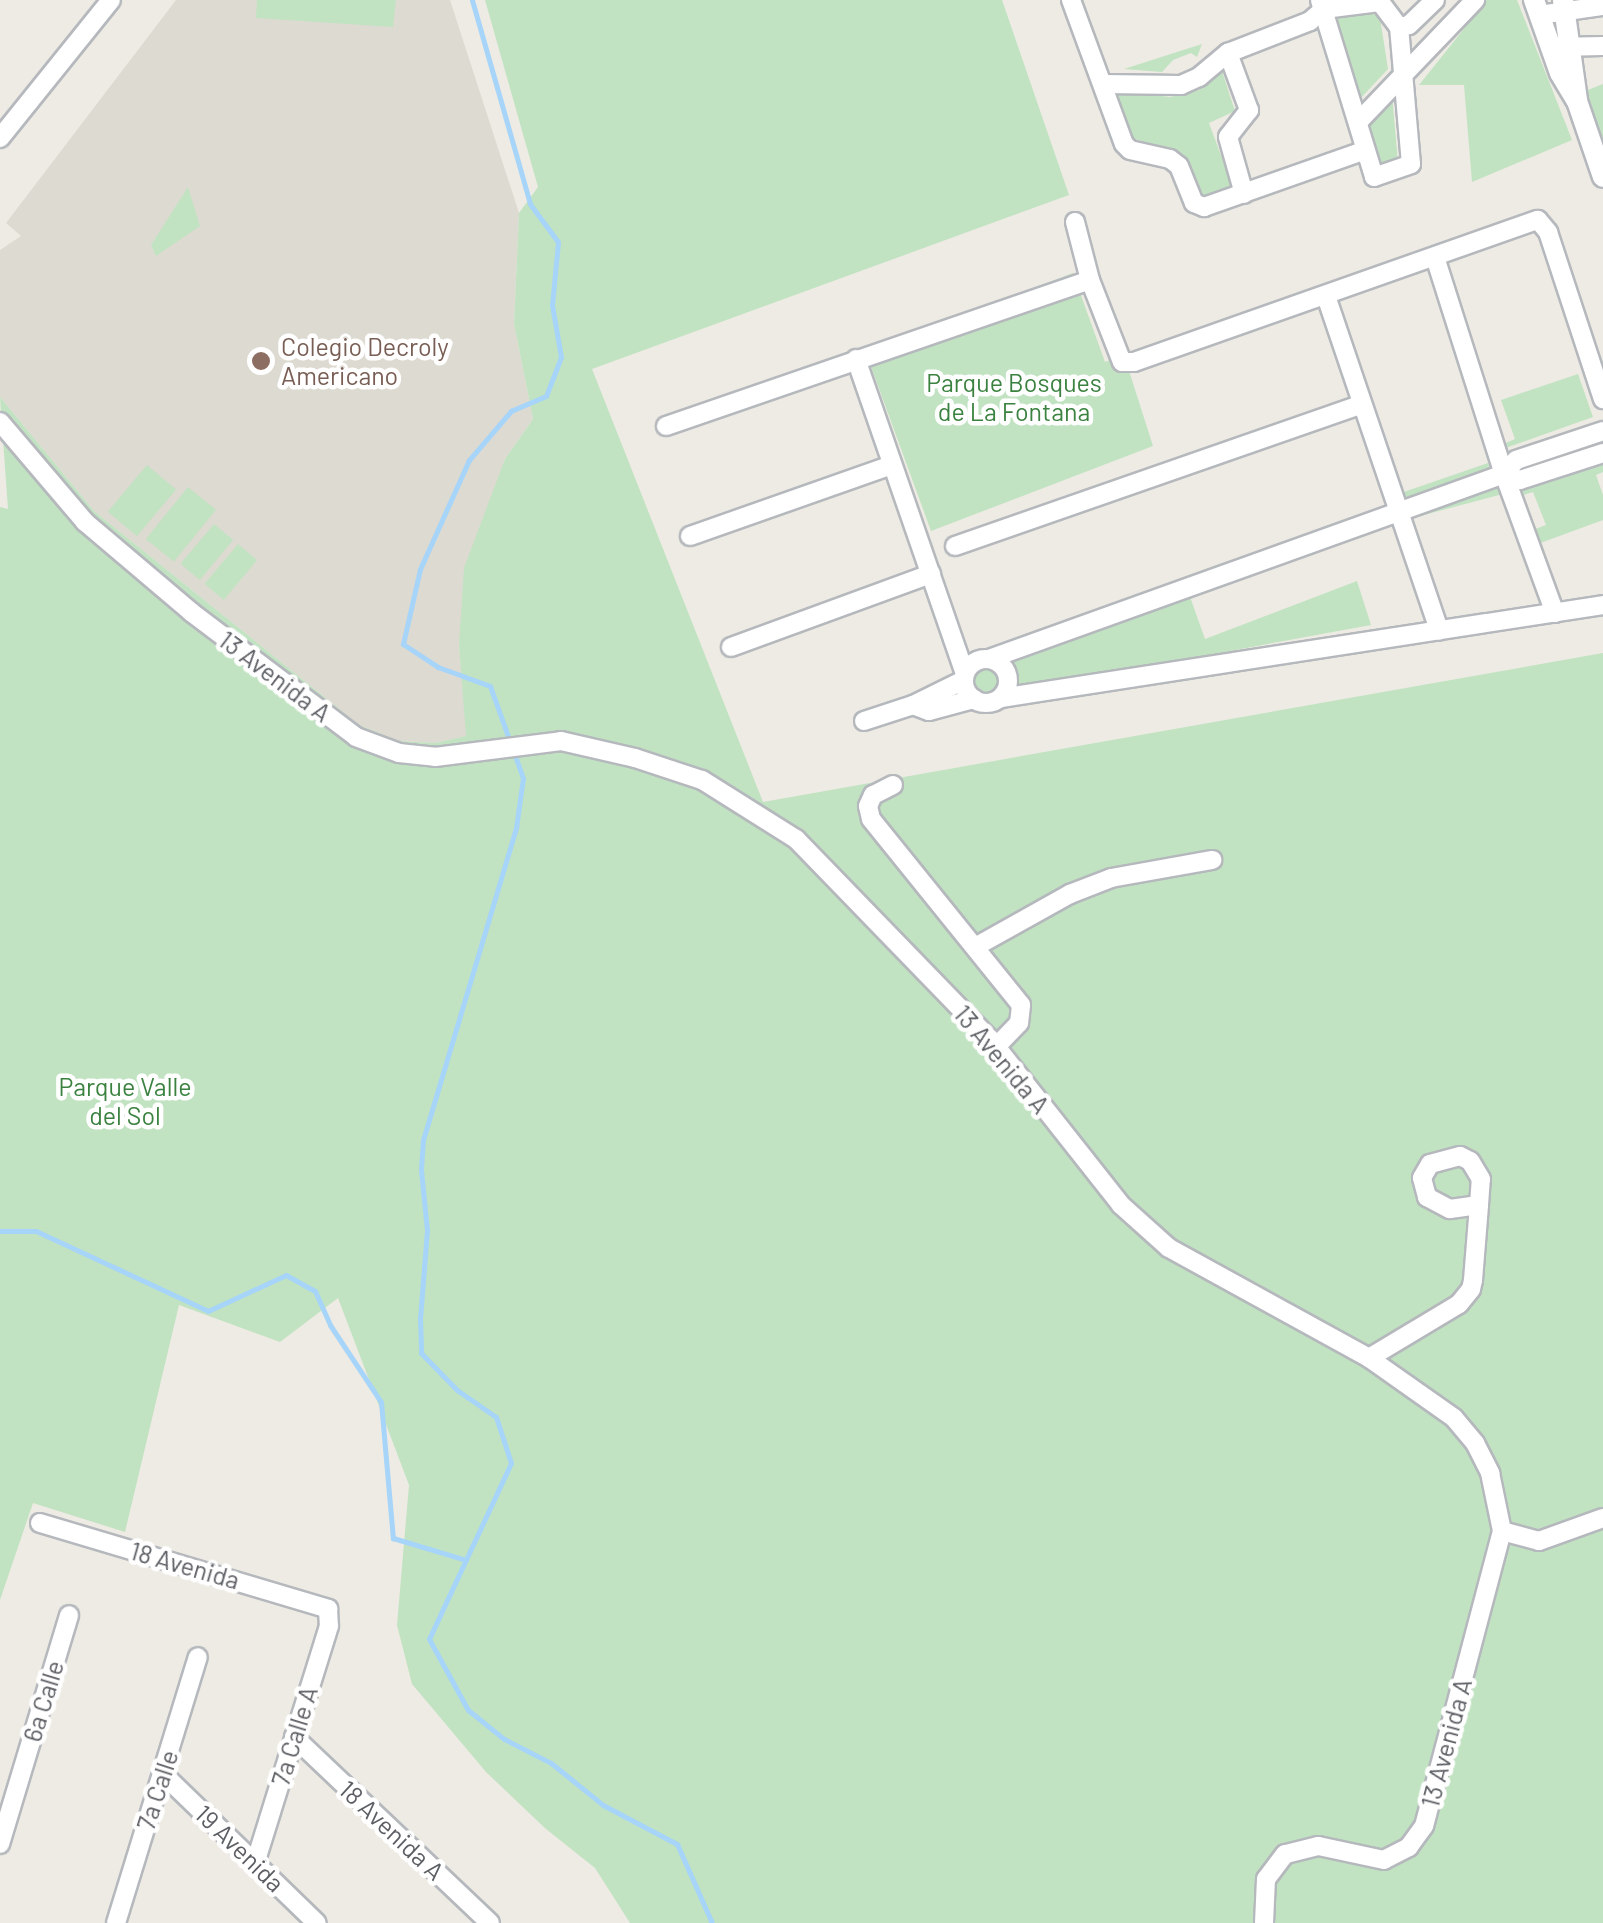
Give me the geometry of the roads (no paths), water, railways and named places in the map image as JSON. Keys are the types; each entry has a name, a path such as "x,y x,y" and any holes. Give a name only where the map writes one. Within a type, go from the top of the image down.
{"street":[{"path":"0,138 111,0"},
{"path":"1398,26 1409,25 1435,0"},
{"path":"1359,121 1469,6 1447,0"},
{"path":"1078,2 1124,144 1130,150 1170,159 1179,166 1194,203 1204,207 1363,151"},
{"path":"1102,84 1181,85 1200,78 1228,53 1310,20 1322,5 1380,2 1398,26 1410,164 1374,177 1363,151 1359,121 1322,5"},
{"path":"1561,47 1564,5"},
{"path":"1603,6 1536,8 1561,47 1603,177"},
{"path":"1561,47 1603,46"},
{"path":"1228,53 1249,110 1228,137 1244,194"},
{"path":"1074,222 1090,280 1122,362 1326,296 1538,220 1548,232 1603,399"},
{"path":"1435,257 1504,474 1556,613"},
{"path":"666,426 1090,280"},
{"path":"1326,296 1439,630"},
{"path":"856,358 974,699"},
{"path":"955,546 1362,404"},
{"name":"13 Avenida A","path":"0,422 86,522 191,612 356,737 399,753 434,757 561,741 636,758 702,780 796,840 996,1047 1120,1205 1169,1248 1369,1358 1454,1418 1475,1443 1490,1472 1502,1531 1424,1826 1408,1847 1384,1860 1318,1846 1286,1854 1266,1879 1264,1923"},
{"path":"864,721 913,705 965,677 975,662 1504,474 1516,460 1603,431"},
{"path":"1504,474 1520,480 1603,453"},
{"path":"690,536 892,465"},
{"path":"731,646 931,574"},
{"path":"913,705 929,711 974,699 988,703 1000,698 1603,605"},
{"path":"989,659 1006,672 1008,686 1000,698"},
{"path":"893,784 873,795 868,806 871,819 1021,1006 1019,1023 996,1047"},
{"path":"975,947 1070,894 1112,878 1212,860"},
{"path":"1369,1358 1466,1298 1473,1280 1479,1205"},
{"path":"1502,1531 1539,1541 1603,1518"},
{"name":"18 Avenida","path":"40,1523 328,1609"},
{"name":"7a Calle A","path":"254,1863 329,1626 328,1609"},
{"name":"6a Calle","path":"0,1844 69,1615"},
{"name":"7a Calle","path":"120,1920 198,1657"},
{"name":"18 Avenida A","path":"294,1737 490,1923"},
{"name":"19 Avenida","path":"163,1774 316,1923"}],"waterway":[{"path":"472,0 530,204 558,242 552,305 561,357 546,396 511,411 469,460 420,569 403,644 438,667 490,686 523,778 516,828 423,1140 421,1170 427,1230 421,1353 457,1390 496,1417 511,1463 429,1639 468,1710 504,1739 551,1763 603,1805 677,1844 712,1923"},
{"path":"0,1231 36,1231 208,1311 286,1275 315,1291 330,1325 381,1402 393,1538 466,1560"}],"place":[{"name":"Colegio Decroly Americano","path":"261,361"}],"park label":[{"name":"Parque Bosques de La Fontana","path":"1014,398"},
{"name":"Parque Valle del Sol","path":"125,1102"}]}
